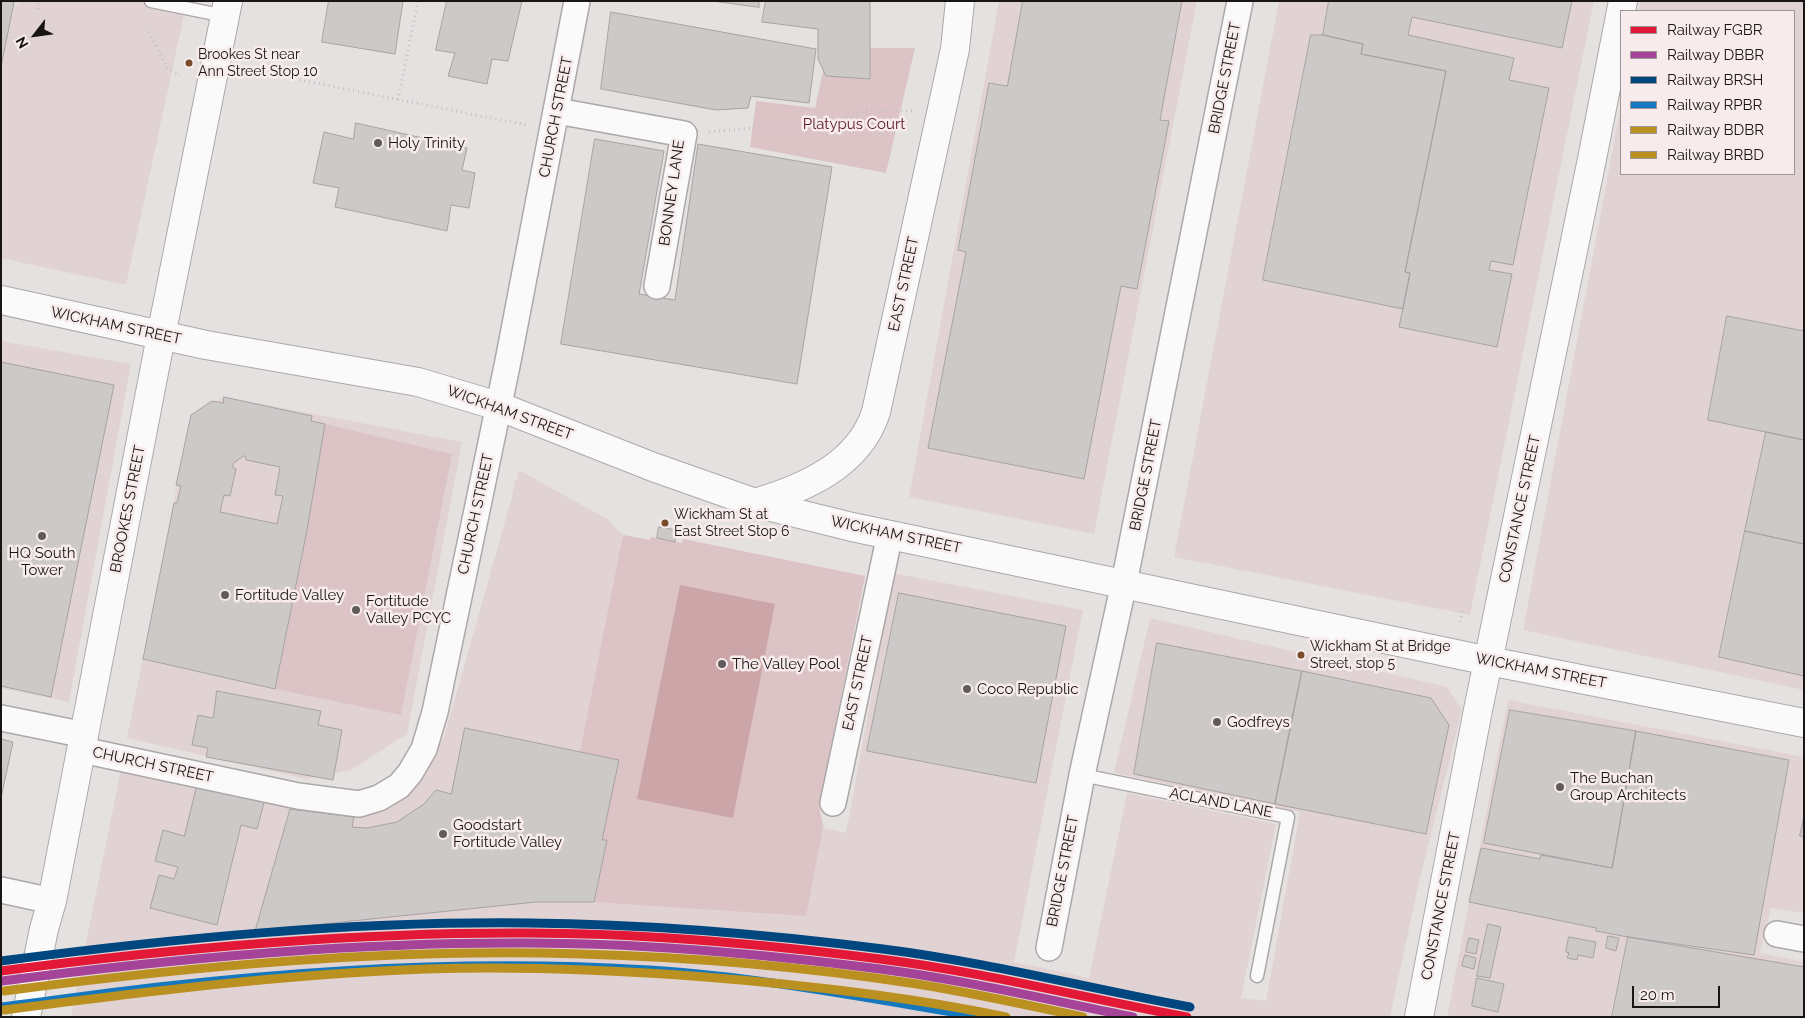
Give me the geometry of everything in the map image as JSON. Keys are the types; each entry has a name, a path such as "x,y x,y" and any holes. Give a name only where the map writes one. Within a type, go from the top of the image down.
{"main road":[{"name":"EAST STREET","path":"756,503 800,487 828,472 854,451 872,424 955,48 960,1"},
{"name":"BROOKES STREET","path":"26,1017 44,929 52,901 161,336 227,9"},
{"name":"CONSTANCE STREET","path":"1419,1017 1620,11"},
{"name":"WICKHAM STREET","path":"1,300 161,336 418,382 498,406 653,468 756,503 852,527 1489,661 1804,723"}],"street":[{"name":"CHURCH STREET","path":"1,718 83,742 298,796 359,804 379,798 399,786 410,773 424,749 435,712 498,406 577,1"},
{"name":"BRIDGE STREET","path":"1049,948 1082,776 1124,583 1240,1"},
{"name":"BONNEY LANE","path":"555,120 684,134 657,286"},
{"name":"EAST STREET","path":"833,803 890,534"},
{"path":"1,890 52,901"},
{"path":"1777,934 1804,939"}],"lane":[{"path":"151,1 227,9"},
{"name":"ACLAND LANE","path":"1082,776 1288,817 1257,976"}],"path":[{"path":"38,9 39,1"},
{"path":"398,100 418,1"},
{"path":"149,32 167,68 180,76"},
{"path":"255,71 398,100 555,120"},
{"path":"684,134 753,128 814,128 870,110 912,111"},
{"path":"1460,622 1462,611"}],"shaded area":[{"path":"10,1 187,1 126,285 1,258 1,3 22,6"},
{"path":"999,1 1197,1 1094,534 909,497"},
{"path":"1279,1 1594,1 1470,615 1174,557"},
{"path":"1640,1 1804,1 1804,690 1523,630 1620,110 1620,175 1795,175 1795,10 1639,10"},
{"name":"HQ South Tower","path":"1,341 131,364 69,702 1,688"},
{"path":"224,397 462,442 407,734 351,770 306,779 127,738 191,415"},
{"path":"519,470 607,519 623,535 650,540 651,537 682,543 683,539 865,576 819,806 824,828 846,833 894,573 1083,610 1014,962 1089,978 1127,793 1276,824 1241,998 1266,1001 1300,812 1114,773 1150,618 1447,687 1462,710 1417,891 1390,1017 71,1017 121,769 332,811 421,778 444,737"},
{"path":"680,585 775,604 733,818 637,799"},
{"path":"1508,700 1804,757 1804,913 1771,908 1760,953 1804,962 1804,1017 1447,1017"}],"green space":[{"name":"Platypus Court","path":"828,48 915,48 886,173 750,147 756,101 815,108"},
{"name":"Fortitude Valley PCYC","path":"325,424 452,454 401,715 275,689 307,530"},
{"name":"The Valley Pool","path":"623,535 650,540 651,537 682,543 683,539 865,576 819,806 823,828 806,916 594,902 607,841 602,840 618,760 580,752"}],"building":[{"path":"1,1 14,2 1,67"},
{"path":"329,1 403,1 395,54 322,42"},
{"path":"447,1 522,1 508,61 492,59 487,84 448,76 455,53 436,50"},
{"path":"713,1 759,1 759,7"},
{"path":"766,1 870,1 870,79 826,76 818,59 818,29 762,22"},
{"path":"1023,1 1182,1 1160,120 1169,121 1137,289 1121,286 1084,479 928,448 966,252 958,250 989,83 1007,86"},
{"path":"1329,1 1572,1 1562,48 1412,17 1408,35 1514,58 1509,80 1549,88 1513,265 1491,261 1489,270 1512,274 1497,347 1399,327 1410,273 1405,272 1446,71 1361,54 1363,44 1323,35"},
{"path":"611,12 816,49 809,103 751,96 748,108 716,110 601,89"},
{"path":"1311,35 1323,35 1363,44 1361,54 1446,71 1405,272 1410,273 1403,309 1263,280"},
{"path":"356,123 467,148 462,170 475,173 469,208 451,205 447,231 335,207 339,188 313,183 324,132 353,139"},
{"path":"595,139 664,151 639,294 675,300 698,144 832,167 797,384 561,344"},
{"path":"1727,316 1804,331 1804,440 1708,420"},
{"name":"HQ South Tower","path":"1,362 114,385 51,697 1,686"},
{"name":"Fortitude Valley","path":"224,397 312,416 311,421 325,424 307,530 275,689 143,659 174,503 177,503 181,486 176,485 191,415 212,401 223,403","holes":["244,456 246,460 280,467 275,495 283,496 277,524 220,512 224,495 230,496 236,469 233,468 233,464"]},
{"path":"1766,432 1804,440 1804,544 1745,531"},
{"path":"659,527 677,530 675,542 657,538"},
{"path":"1745,531 1804,544 1804,676 1719,657"},
{"name":"Coco Republic","path":"899,593 1066,626 1036,783 867,751"},
{"name":"Godfreys","path":"1157,643 1302,671 1275,804 1134,774"},
{"path":"1302,671 1431,698 1449,725 1426,834 1275,804"},
{"path":"217,691 321,711 318,725 342,730 333,780 206,757 208,748 192,745 198,715 213,718"},
{"name":"The Buchan Group Architects","path":"1510,710 1636,731 1612,868 1484,843"},
{"name":"Goodstart Fortitude Valley","path":"465,728 619,760 602,840 607,840 594,902 536,902 255,931 290,809 354,817 352,827 367,828 397,822 424,804 436,790 451,794"},
{"path":"1636,731 1789,760 1754,955 1628,937 1596,931 1596,928 1469,902 1481,848 1540,859 1541,855 1612,868"},
{"path":"1,739 13,742 1,798"},
{"path":"198,782 265,799 257,829 241,825 217,925 150,908 159,875 174,879 178,867 155,861 163,830 184,836"},
{"path":"1804,817 1804,837 1800,836"},
{"path":"1488,924 1501,927 1490,978 1477,976"},
{"path":"1608,936 1619,938 1616,951 1606,948"},
{"path":"1569,937 1596,942 1593,958 1578,955 1577,960 1567,958 1569,953 1566,952"},
{"path":"1628,937 1804,967 1804,1017 1612,1017"},
{"path":"1469,938 1479,940 1476,954 1466,952"},
{"path":"1465,955 1476,958 1474,969 1462,966"},
{"path":"1477,978 1504,984 1498,1012 1472,1006"}],"rail line":[{"name":"BRSH","path":"1,961 198,938 330,928 463,923 618,925 750,934 922,954 1190,1007"},
{"name":"FGBR","path":"1,971 132,955 264,943 395,935 461,933 615,935 748,944 919,964 1187,1017"},
{"name":"DBBR","path":"2,981 198,959 395,945 461,943 615,945 704,950 880,969 975,985 1133,1017"},
{"name":"BDBR","path":"4,991 148,974 364,956 508,953 580,954 707,960 875,978 1000,999 1083,1017"},
{"name":"RPBR","path":"1,1007 147,988 288,974 408,968 529,966 589,967 691,973 816,989 982,1017"},
{"name":"BRBD","path":"4,1010 268,979 374,971 497,968 635,972 781,984 894,997 1006,1017"}],"place":[{"name":"Brookes St near Ann Street Stop 10","path":"189,63"},
{"name":"Holy Trinity","path":"378,143"},
{"name":"Wickham St at East Street Stop 6","path":"665,523"},
{"name":"HQ South Tower","path":"42,536"},
{"name":"Fortitude Valley","path":"225,595"},
{"name":"Fortitude Valley PCYC","path":"356,610"},
{"name":"Wickham St at Bridge Street, stop 5","path":"1301,655"},
{"name":"The Valley Pool","path":"722,664"},
{"name":"Coco Republic","path":"967,689"},
{"name":"Godfreys","path":"1217,722"},
{"name":"The Buchan Group Architects","path":"1560,787"},
{"name":"Goodstart Fortitude Valley","path":"443,834"}]}
